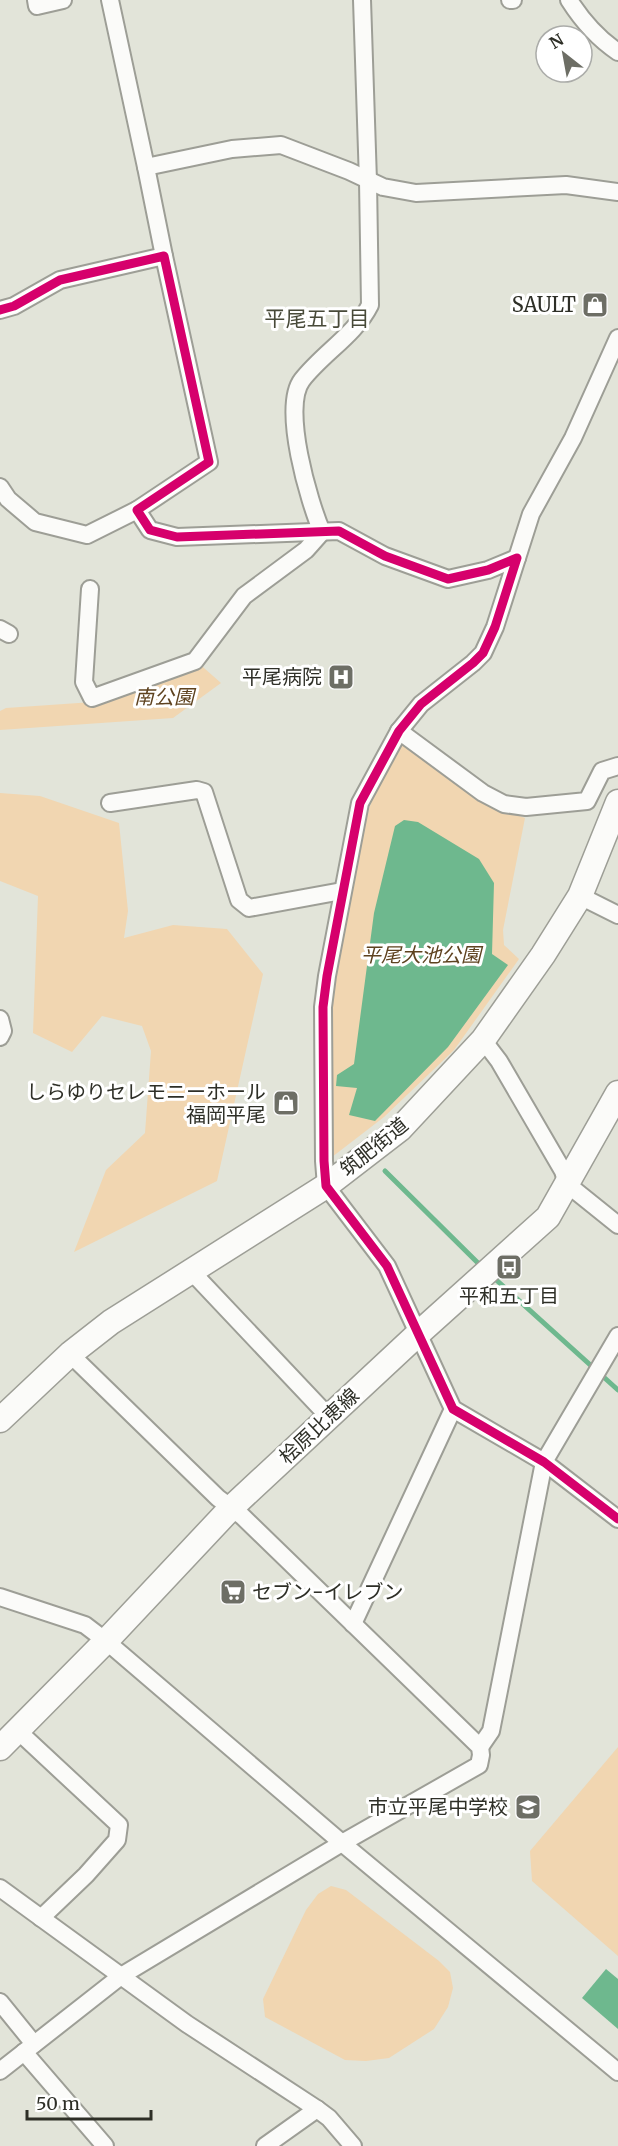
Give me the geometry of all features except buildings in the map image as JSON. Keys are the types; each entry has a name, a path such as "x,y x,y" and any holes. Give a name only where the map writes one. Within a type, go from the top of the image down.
{"street":[{"path":"36,0 37,6 63,0"},
{"path":"0,487 8,499 35,522 87,535 137,510 208,462 110,0"},
{"path":"322,532 304,480 294,397 300,382 363,319 370,305 362,0"},
{"path":"569,0 582,21 600,40 618,52"},
{"path":"146,167 232,149 280,145 349,171 383,187 416,193 566,185 618,192"},
{"path":"0,310 14,306 60,280 164,256"},
{"path":"618,338 573,438 531,514 495,627 483,653 421,704 399,730 360,803 342,891 323,1007 326,1186 387,1266 453,1409 544,1462 618,1519"},
{"path":"137,510 150,530 177,537 339,531 385,556 448,579 488,570 517,558"},
{"path":"90,589 84,682 92,698 195,661 244,596 306,550 322,532"},
{"path":"399,730 483,793 504,804 526,807 586,801 602,771 618,766"},
{"path":"110,803 197,790 204,792 239,900 249,908 342,891"},
{"name":"筑肥街道","path":"0,1420 70,1354 111,1322 326,1186 400,1129 483,1040 543,955 580,896 618,802"},
{"path":"580,896 618,915"},
{"path":"0,1019 3,1031 0,1037"},
{"path":"483,1040 499,1061 564,1171 567,1184 618,1225"},
{"name":"桧原比恵線","path":"0,1748 106,1641 231,1508 548,1217 618,1092"},
{"path":"191,1271 329,1417"},
{"path":"480,1746 490,1731 544,1462 618,1336"},
{"path":"0,2071 121,1976 342,1843 478,1765 481,1755 480,1746 242,1516 218,1498 70,1354"},
{"path":"353,1624 453,1409"},
{"path":"0,1597 85,1625 106,1641 342,1843 618,2072"},
{"path":"17,1730 119,1825 117,1840 86,1875 41,1918"},
{"path":"0,1888 187,2024 317,2109 329,2118 353,2146"},
{"path":"0,2002 29,2048 105,2146"},
{"path":"264,2146 317,2109"}],"green space":[{"name":"南公園","path":"196,661 221,683 173,718 0,730 0,711 6,708 93,702"},
{"name":"平尾大池公園","path":"400,740 476,800 525,818 503,930 504,945 519,959 454,1050 384,1117 332,1157 330,1002 353,862 378,780"},
{"path":"0,793 40,796 119,823 128,911 124,938 173,925 227,929 263,974 217,1181 74,1252 106,1170 145,1133 151,1051 142,1026 102,1016 72,1052 33,1033 38,896 0,881"},
{"path":"618,1747 618,1956 532,1881 530,1851"},
{"path":"331,1886 346,1890 439,1961 450,1972 453,1988 448,2007 434,2029 389,2058 366,2061 345,2060 265,2017 263,1999 306,1910 318,1894"}],"shaded area":[{"path":"404,820 418,822 479,859 494,883 492,954 508,965 448,1047 375,1121 349,1115 357,1088 336,1086 337,1075 354,1064 374,913 395,826"},
{"path":"606,1969 618,1979 618,2029 582,1998"}],"waterway":[{"path":"385,1171 483,1268"},
{"path":"493,1277 618,1390"}],"cycle path":[{"path":"0,310 14,306 60,280 164,256 209,462 137,510 150,530 177,537 339,531 385,556 448,579 488,570 517,558 495,627 483,653 421,704 399,731 360,803 323,1007 326,1186 387,1266 453,1409 544,1462 618,1519"}],"place":[{"name":"SAULT","path":"595,305"},
{"name":"平尾病院","path":"341,677"},
{"name":"しらゆりセレモニーホール 福岡平尾","path":"286,1103"},
{"name":"平和五丁目","path":"509,1267"},
{"name":"セブン-イレブン","path":"233,1592"},
{"name":"市立平尾中学校","path":"528,1807"}],"district":[{"name":"平尾五丁目","path":"317,319"}]}
